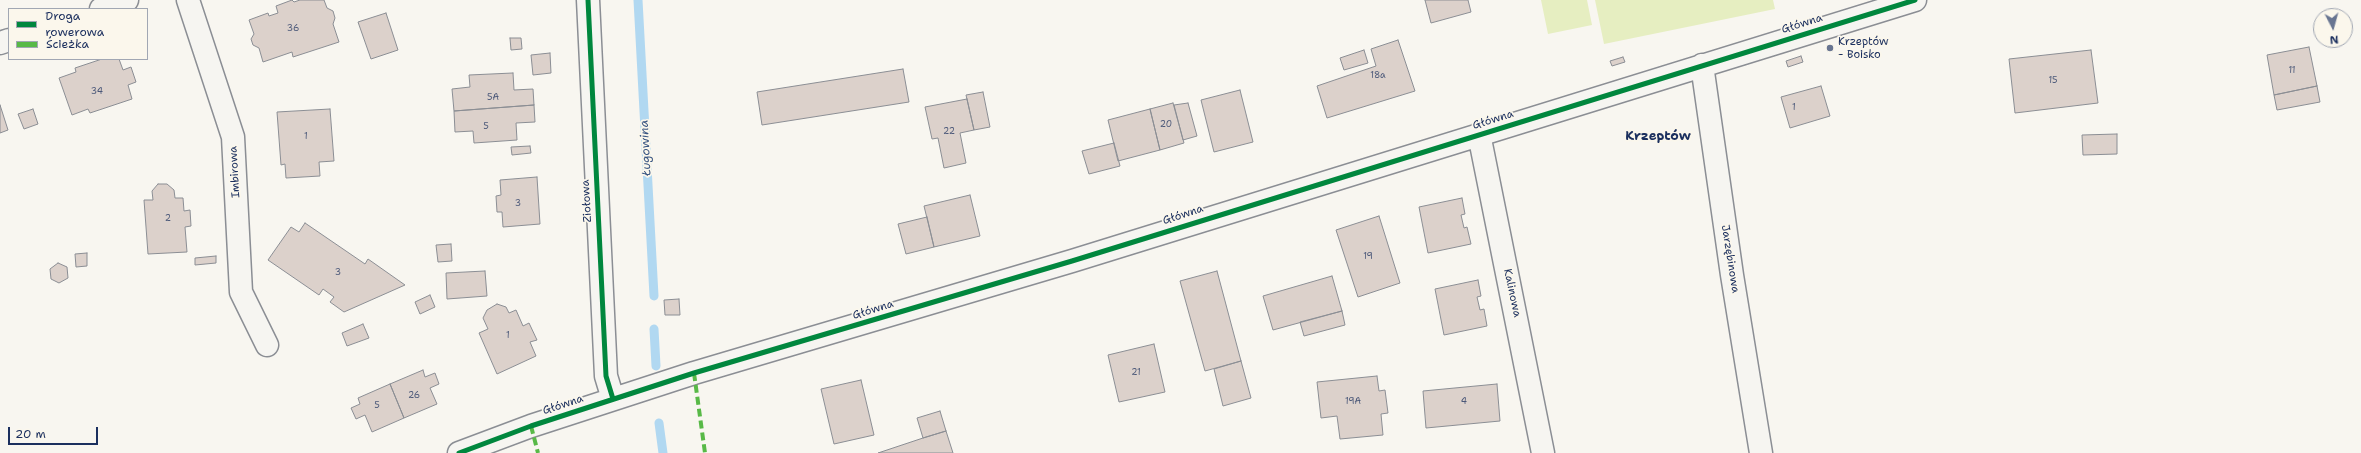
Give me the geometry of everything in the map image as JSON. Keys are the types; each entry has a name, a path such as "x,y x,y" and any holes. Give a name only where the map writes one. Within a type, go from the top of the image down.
{"street":[{"path":"104,8 128,0"},
{"name":"Imbirowa","path":"188,0 233,137 241,292 267,345"},
{"name":"Ziołowa","path":"588,0 606,376 613,399"},
{"name":"Główna","path":"459,453 613,399 1072,261 1915,0"},
{"name":"Jarzębinowa","path":"1702,65 1728,252 1761,453"},
{"name":"Kalinowa","path":"1479,134 1543,453"}],"green space":[{"path":"1541,0 1587,0 1592,25 1548,34"},
{"path":"1595,0 1773,0 1775,9 1604,44"}],"building":[{"path":"292,0 294,2 300,0 324,0 327,8 333,11 335,18 333,24 339,42 293,57 292,52 263,62 259,48 253,45 251,39 254,34 249,20 268,13 269,16 278,13 276,6"},
{"path":"1425,0 1468,0 1471,12 1431,23"},
{"path":"386,13 398,50 371,59 358,22"},
{"path":"510,38 521,38 522,49 511,50"},
{"path":"1398,40 1415,91 1327,118 1317,86 1376,66 1371,49"},
{"path":"2309,47 2317,86 2274,95 2267,55"},
{"path":"1364,50 1368,63 1344,70 1340,58"},
{"path":"2091,50 2098,103 2015,113 2009,59"},
{"path":"550,53 551,73 533,75 531,55"},
{"path":"1801,56 1803,62 1788,67 1786,61"},
{"path":"1623,57 1625,62 1612,66 1610,61"},
{"path":"99,60 119,60 123,70 131,67 136,82 128,85 132,99 90,113 88,109 72,115 59,78 76,72 75,68"},
{"path":"903,69 909,102 762,125 757,92"},
{"path":"513,73 514,90 533,89 534,105 454,111 452,89 470,87 469,75"},
{"path":"1821,86 1830,116 1790,128 1781,97"},
{"path":"2317,86 2320,102 2277,110 2274,95"},
{"path":"1240,90 1253,142 1214,152 1201,100"},
{"path":"983,92 990,127 974,130 966,95"},
{"path":"967,99 974,130 960,133 966,163 944,168 938,138 932,139 925,107"},
{"path":"1173,103 1184,143 1160,150 1150,109"},
{"path":"1188,103 1197,136 1183,140 1174,105"},
{"path":"0,105 8,130 0,133"},
{"path":"534,105 535,122 516,123 517,140 474,143 473,131 455,132 454,111"},
{"path":"33,109 38,124 24,129 18,114"},
{"path":"330,109 334,161 319,162 320,176 286,178 285,164 281,165 277,112"},
{"path":"1150,109 1160,150 1118,161 1108,120"},
{"path":"2117,134 2117,154 2083,155 2082,135"},
{"path":"1114,143 1120,166 1089,174 1082,151"},
{"path":"530,146 531,153 512,155 511,147"},
{"path":"537,177 540,224 503,227 502,212 497,212 496,196 501,195 500,180"},
{"path":"158,184 167,184 174,190 175,198 183,198 184,211 190,210 191,226 185,227 187,252 148,254 144,200 153,200 152,191"},
{"path":"970,195 980,236 934,247 924,206"},
{"path":"1462,198 1465,214 1461,215 1464,228 1467,227 1471,244 1428,253 1419,207"},
{"path":"1379,216 1400,283 1358,297 1336,230"},
{"path":"927,217 934,247 906,254 898,224"},
{"path":"305,223 365,264 368,259 405,285 344,312 330,302 334,297 323,289 319,295 268,260 291,227 299,232"},
{"path":"451,244 452,261 438,262 436,245"},
{"path":"87,253 87,266 76,267 75,254"},
{"path":"216,256 216,263 195,265 195,258"},
{"path":"58,263 67,267 68,278 59,283 51,279 50,269"},
{"path":"485,271 487,296 447,299 446,273"},
{"path":"1217,271 1241,361 1205,371 1180,281"},
{"path":"1332,276 1342,311 1273,330 1263,296"},
{"path":"1478,280 1481,296 1477,297 1480,310 1484,309 1487,326 1444,335 1435,289"},
{"path":"430,295 435,307 420,314 415,302"},
{"path":"679,299 680,315 665,315 664,300"},
{"path":"497,304 506,307 509,313 516,310 523,326 529,323 537,340 530,342 536,356 497,374 479,333 488,329 483,318 487,310"},
{"path":"1342,311 1345,325 1304,336 1300,322"},
{"path":"363,324 369,338 347,346 342,333"},
{"path":"1154,344 1165,392 1119,402 1108,355"},
{"path":"1241,361 1251,398 1223,406 1214,369"},
{"path":"423,370 425,377 435,373 439,384 430,388 437,404 404,418 390,384"},
{"path":"1377,376 1379,391 1385,390 1388,413 1381,414 1383,435 1340,439 1337,416 1321,418 1317,382"},
{"path":"861,380 874,435 834,444 821,389"},
{"path":"390,384 404,418 372,432 365,415 356,419 351,408 360,404 358,398"},
{"path":"1497,384 1500,421 1426,428 1423,391"},
{"path":"940,411 946,431 923,438 917,418"},
{"path":"946,431 953,453 878,453 923,438"}],"waterway":[{"name":"Ługowina","path":"638,0 654,296"},
{"name":"Ługowina","path":"654,329 656,366"},
{"name":"Ługowina","path":"659,423 663,453"}],"marked path":[{"path":"694,373 705,453"},
{"path":"531,426 538,453"}],"cycle path":[{"path":"588,0 606,376 613,399"},
{"path":"459,453 531,426 694,373 1072,261 1915,0"}],"place":[{"name":"Krzeptów - Boisko","path":"1830,48"}],"district":[{"name":"Krzeptów","path":"1658,137"}]}
